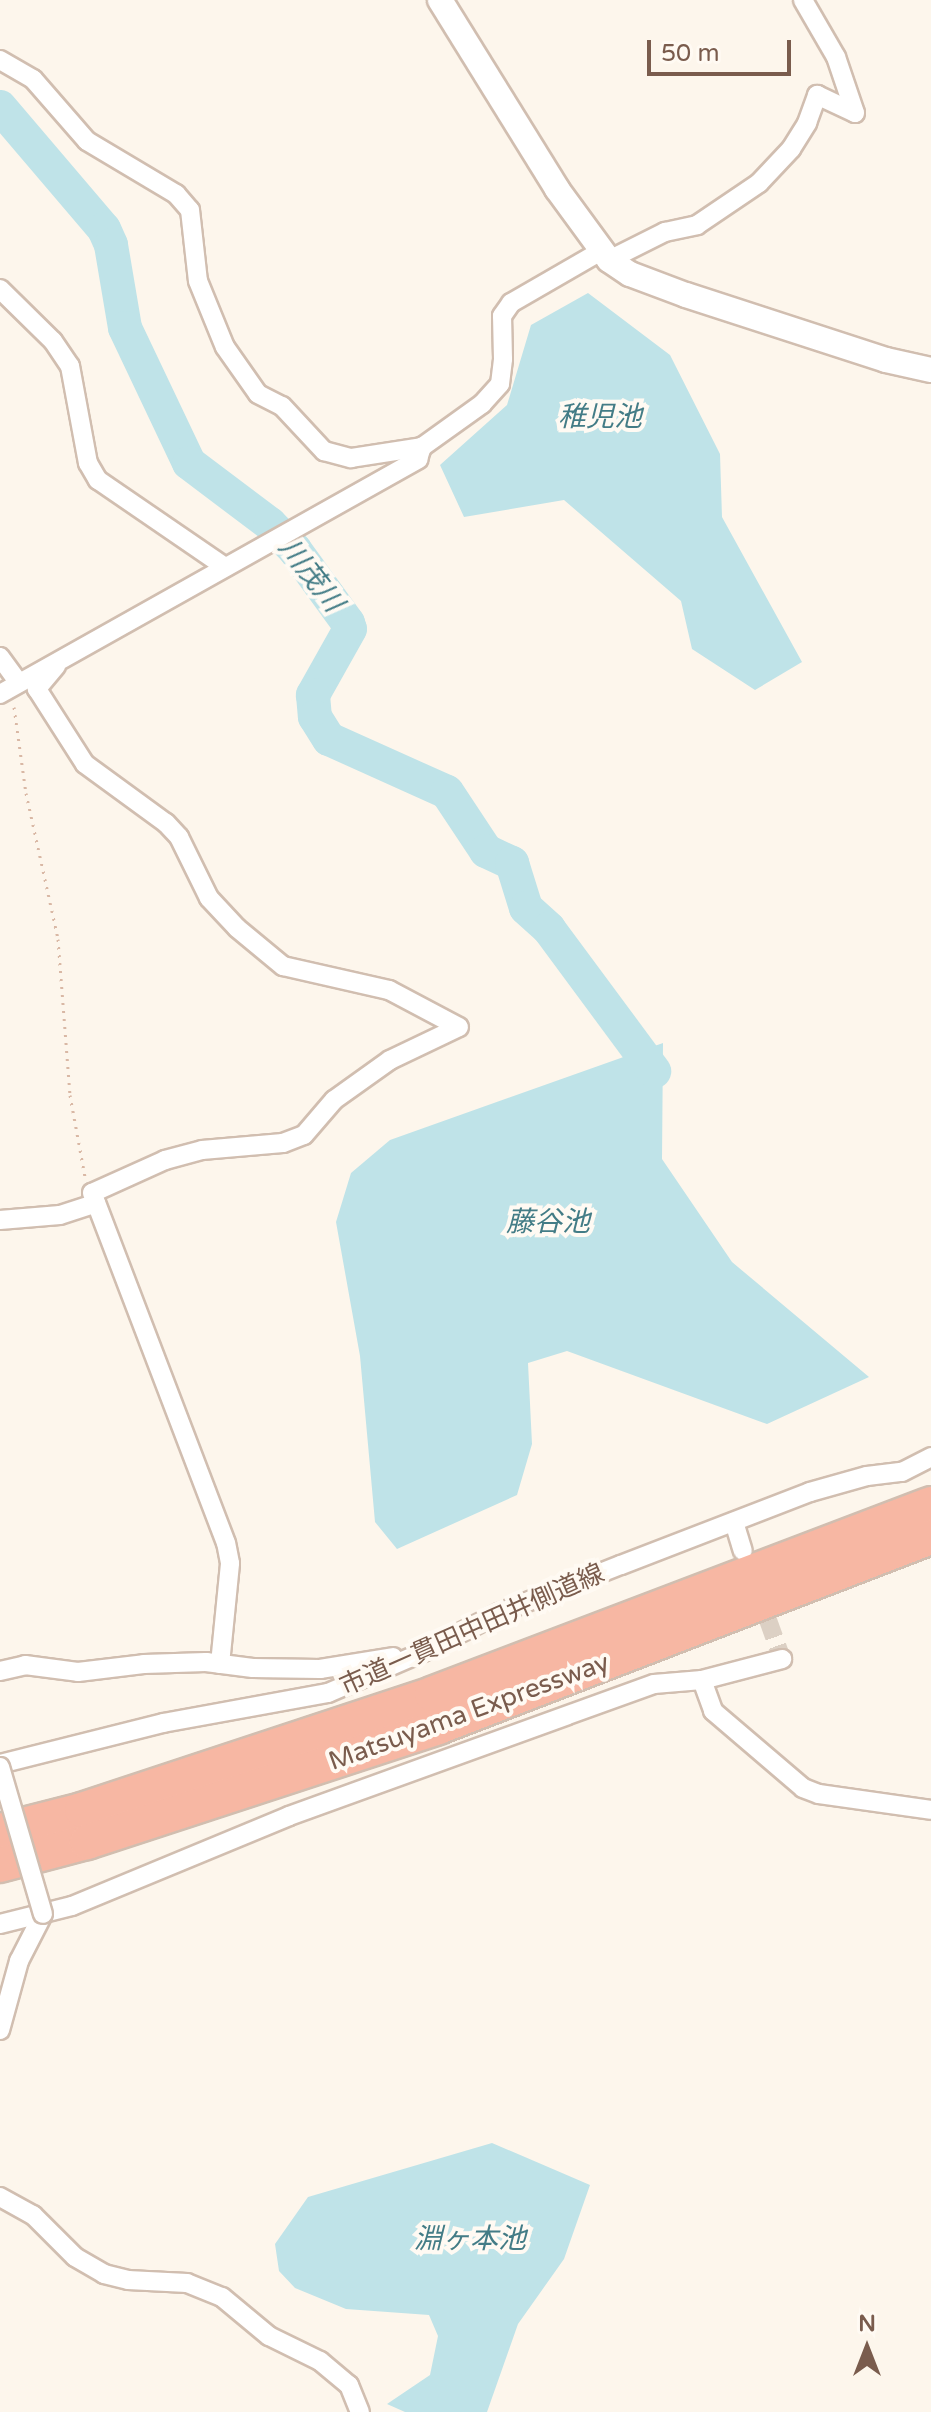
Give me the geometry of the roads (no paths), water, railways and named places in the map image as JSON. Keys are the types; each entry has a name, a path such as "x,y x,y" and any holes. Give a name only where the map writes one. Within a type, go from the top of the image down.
{"highway":[{"path":"777,1566 931,1492"},
{"name":"Matsuyama Expressway","path":"0,1831 82,1810 432,1694 777,1566 931,1504"},
{"name":"Matsuyama Expressway","path":"0,1865 87,1842 438,1727 931,1540"}],"street":[{"path":"440,0 557,189 605,256 630,274 686,295 886,360 931,370"},
{"path":"0,60 33,79 87,141 176,194 190,210 198,281 225,347 258,394 282,406 324,451 351,458 422,447 482,404 500,384 502,316 511,303 605,256 665,232 697,225 759,183 791,149 807,123 817,95 855,113 836,57 803,0"},
{"path":"0,289 53,341 70,366 88,463 98,480 225,567"},
{"path":"0,694 28,686 63,657 418,459 422,447"},
{"path":"0,657 28,686 85,764 166,823 179,837 209,898 237,928 283,966 389,990 459,1027 390,1060 334,1100 304,1135 283,1143 202,1150 165,1160 60,1215 0,1220"},
{"path":"94,1198 226,1543 230,1563 220,1664"},
{"name":"市道一貫田中田井側道線","path":"0,1765 163,1723 328,1693 423,1652 499,1613 810,1492 867,1476 902,1472 931,1457"},
{"path":"734,1522 743,1551"},
{"path":"0,1671 25,1665 78,1672 144,1664 320,1669 423,1652"},
{"path":"0,1924 72,1906 289,1816 654,1684 702,1680 782,1659"},
{"path":"702,1680 713,1711 803,1788 819,1794 931,1810"},
{"path":"0,1765 43,1914 19,1961 0,2030"},
{"path":"0,2197 33,2215 75,2257 104,2274 187,2283 222,2297 269,2336 320,2361 349,2385 360,2412"}],"water":[{"name":"稚児池","path":"588,293 670,355 720,454 722,517 802,662 755,690 692,649 681,601 564,500 464,517 440,465 507,405 531,325"},
{"name":"藤谷池","path":"663,1043 662,1159 732,1262 869,1377 767,1424 567,1351 528,1363 532,1444 517,1495 397,1549 375,1522 360,1356 336,1222 351,1173 390,1140"},
{"name":"淵ヶ本池","path":"492,2143 590,2185 564,2259 518,2324 487,2412 405,2412 387,2404 430,2375 438,2336 429,2315 346,2309 295,2288 279,2271 275,2244 308,2197"}],"waterway":[{"name":"川茂川","path":"0,107 104,229 111,245 125,328 189,463 270,524 295,550 348,623 350,629 313,695 315,717 329,739 447,792 486,851 512,863 526,908 549,929 654,1071"}],"tunnel":[{"path":"759,1595 782,1659"}]}
